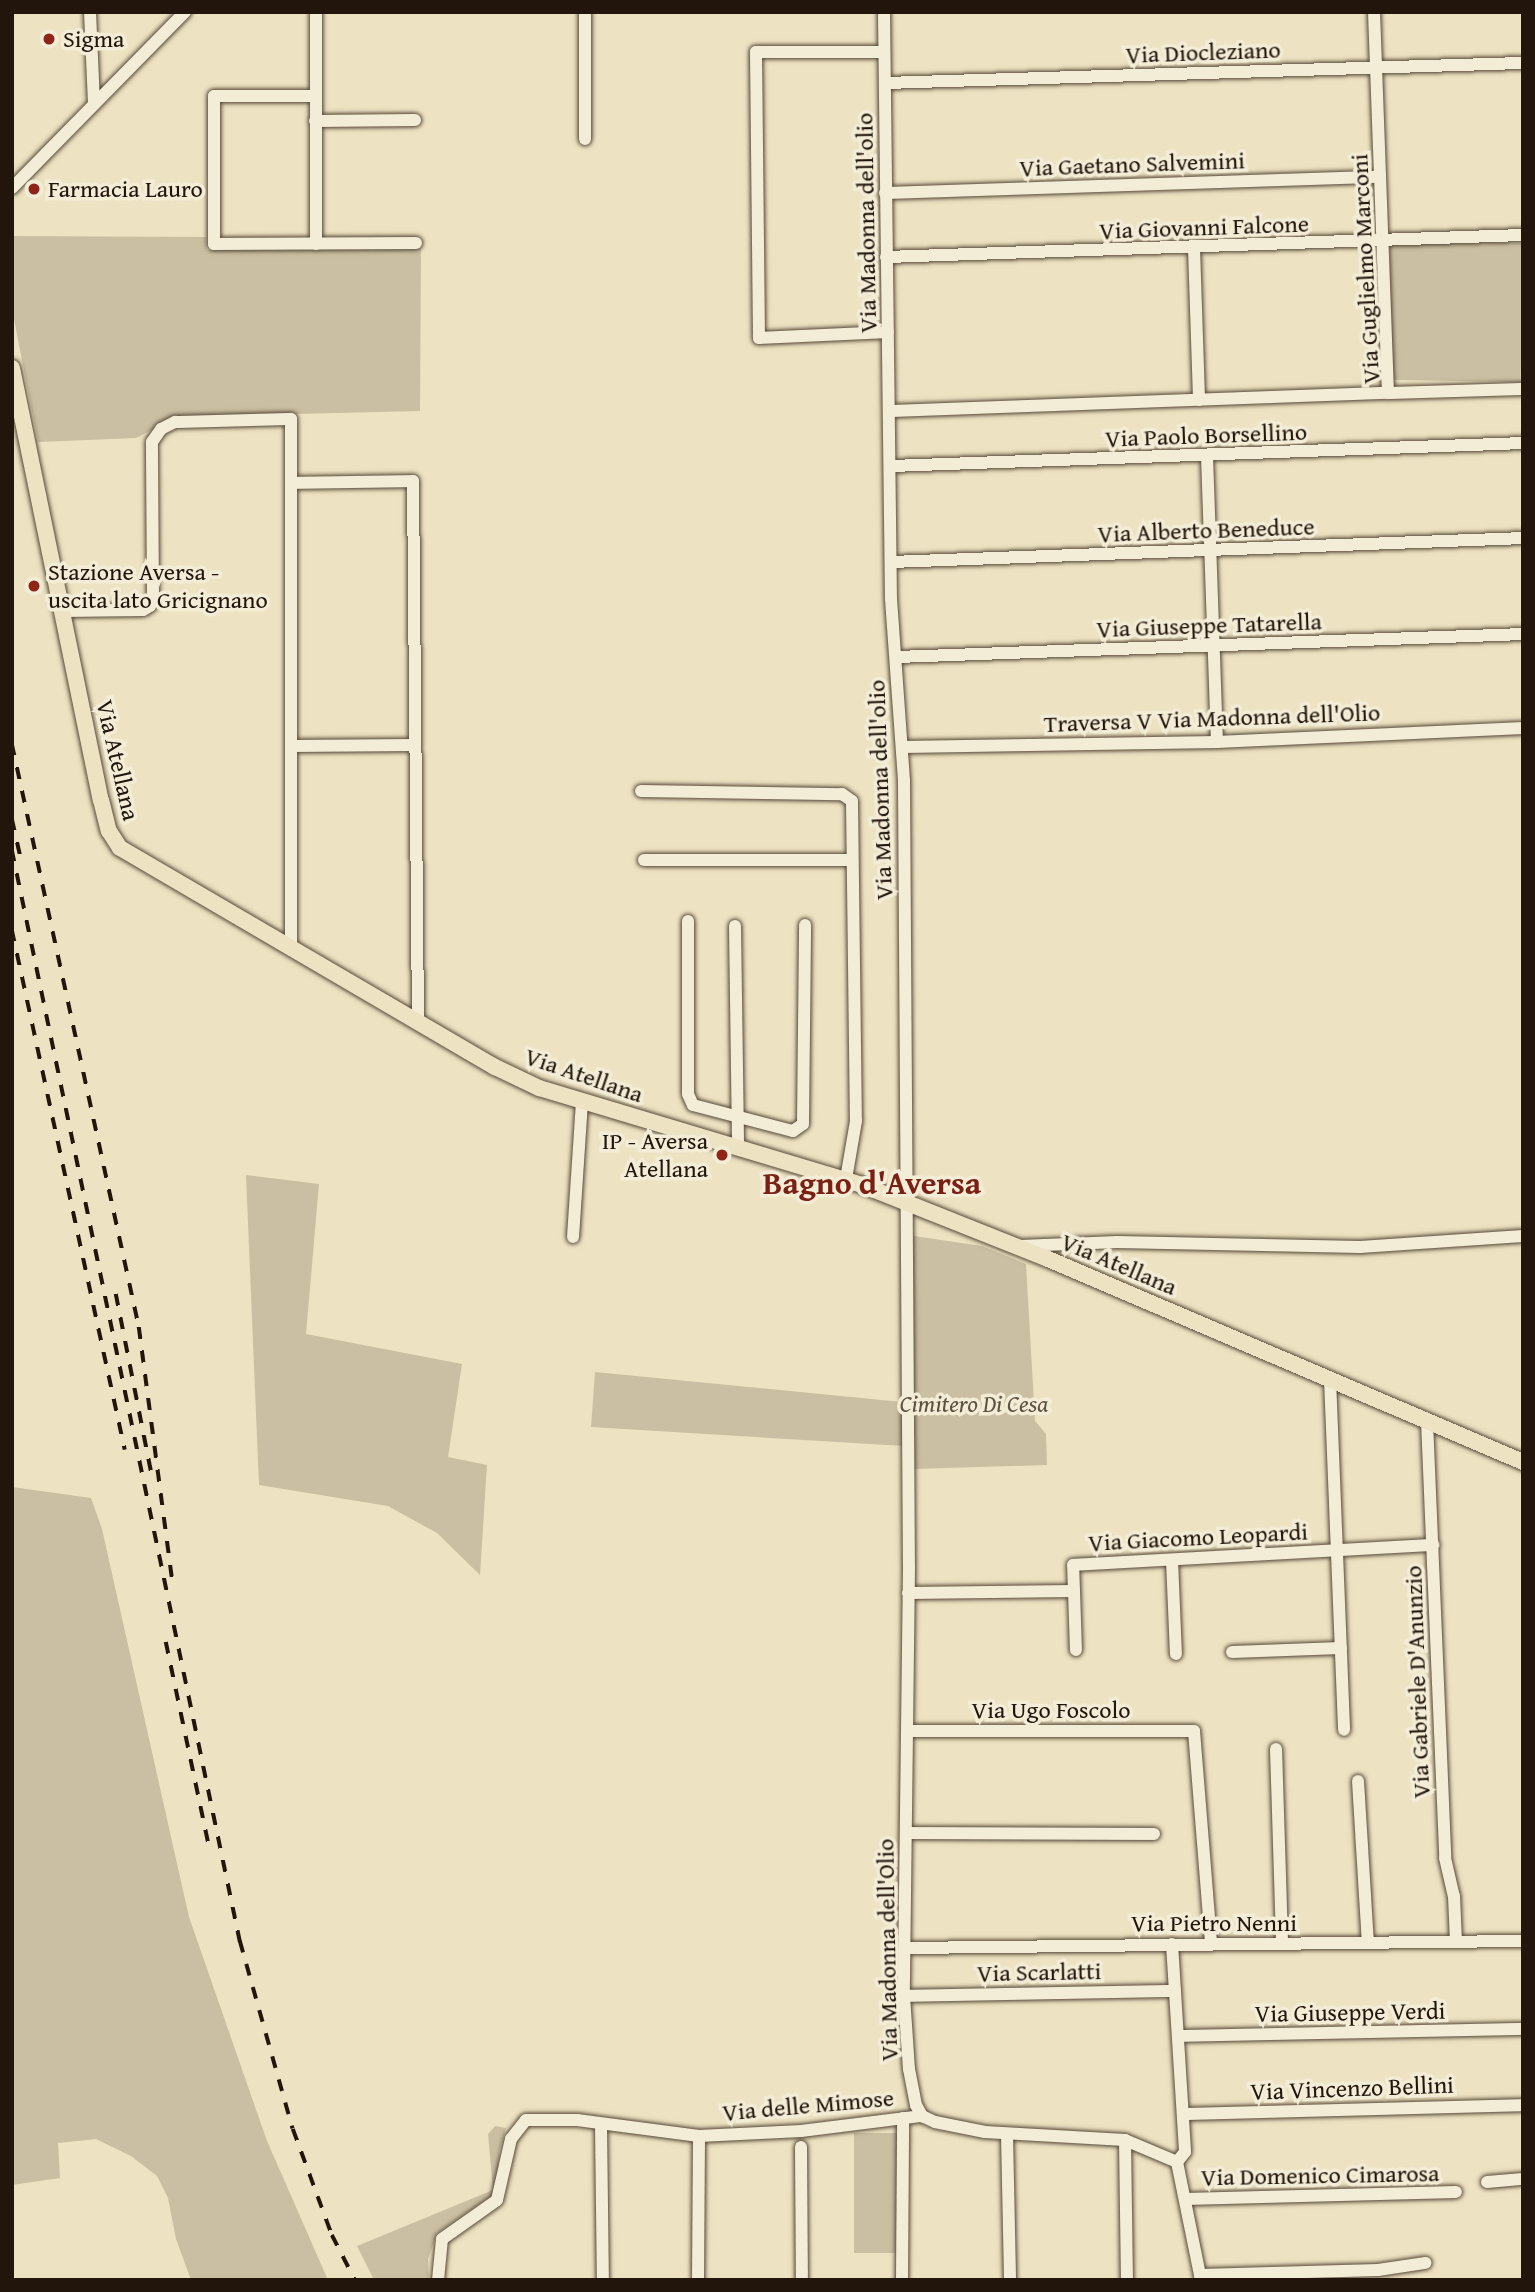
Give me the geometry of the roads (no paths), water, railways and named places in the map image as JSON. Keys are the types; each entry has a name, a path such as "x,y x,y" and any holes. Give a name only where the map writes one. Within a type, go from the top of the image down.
{"main road":[{"name":"Via Atellana","path":"12,368 101,800 109,831 120,848 495,1067 582,1102 846,1179 1015,1246 1523,1462"}],"street":[{"path":"90,12 94,103"},
{"path":"13,185 186,12"},
{"path":"316,12 316,244"},
{"path":"585,12 585,139"},
{"name":"Via Madonna dell'olio","path":"884,12 891,562 903,747 904,1202 909,1567"},
{"name":"Via Guglielmo Marconi","path":"1374,12 1388,393 1523,388"},
{"path":"884,52 756,52 759,338 888,332"},
{"name":"Via Diocleziano","path":"885,83 1523,63"},
{"path":"315,96 214,96 214,244 416,243"},
{"path":"315,121 415,120"},
{"name":"Via Gaetano Salvemini","path":"885,193 1380,177"},
{"name":"Via Giovanni Falcone","path":"886,257 1523,236"},
{"path":"1194,248 1199,400"},
{"path":"891,411 1388,393"},
{"path":"62,611 143,611 150,606 152,442 161,429 175,422 291,419 291,950"},
{"name":"Via Paolo Borsellino","path":"891,466 1523,443"},
{"path":"1206,456 1217,742"},
{"path":"291,483 413,481 418,1023"},
{"name":"Via Alberto Beneduce","path":"891,562 1523,538"},
{"name":"Via Giuseppe Tatarella","path":"897,657 1523,634"},
{"name":"Traversa V Via Madonna dell'Olio","path":"903,747 1217,742 1523,728"},
{"path":"291,746 415,745"},
{"path":"641,791 842,794 852,801 856,1121 846,1179"},
{"path":"645,860 852,860"},
{"path":"688,921 688,1094 693,1105 793,1131 803,1124 805,925"},
{"path":"735,926 738,1146"},
{"path":"573,1237 582,1102"},
{"path":"1015,1246 1116,1242 1360,1247 1523,1236"},
{"path":"1330,1379 1344,1730"},
{"name":"Via Gabriele D'Anunzio","path":"1427,1421 1445,1858 1454,1896 1456,1941"},
{"name":"Via Giacomo Leopardi","path":"1074,1591 1073,1565 1433,1545"},
{"path":"1172,1560 1176,1654"},
{"name":"Via Madonna dell'Olio","path":"909,1567 904,1996 909,2069 922,2116"},
{"path":"908,1593 1074,1591 1076,1650"},
{"path":"1232,1652 1341,1648"},
{"name":"Via Ugo Foscolo","path":"907,1731 1194,1731 1211,1944"},
{"path":"1276,1749 1282,1944"},
{"path":"1358,1781 1368,1943"},
{"path":"906,1833 1154,1834"},
{"name":"Via Pietro Nenni","path":"905,1948 1523,1941"},
{"path":"1172,1944 1185,2152 1177,2162"},
{"name":"Via Scarlatti","path":"904,1996 1175,1991"},
{"name":"Via Giuseppe Verdi","path":"1178,2036 1523,2029"},
{"name":"Via Vincenzo Bellini","path":"1183,2114 1523,2105"},
{"path":"922,2116 947,2126 1007,2134 1125,2140 1177,2162"},
{"name":"Via delle Mimose","path":"438,2280 442,2239 502,2193 508,2151 517,2126 526,2120 699,2136 801,2131 922,2116"},
{"path":"902,2280 903,2118"},
{"path":"601,2125 603,2280"},
{"path":"1007,2134 1010,2280"},
{"name":"Via delle Mimose","path":"698,2280 699,2136"},
{"path":"1125,2140 1127,2280"},
{"path":"801,2147 802,2280"},
{"path":"1177,2162 1200,2277 1378,2270 1425,2263"},
{"path":"1487,2182 1523,2179"},
{"name":"Via Domenico Cimarosa","path":"1185,2199 1456,2192"}],"railway":[{"path":"12,744 139,1327 173,1585"},
{"path":"12,819 21,859"},
{"path":"12,850 240,1941 293,2129 332,2235 355,2280"},
{"path":"12,930 125,1450"},
{"path":"116,1294 152,1476"},
{"path":"166,1642 210,1851"}],"place":[{"name":"Sigma","path":"49,39"},
{"name":"Farmacia Lauro","path":"34,189"},
{"name":"Stazione Aversa - uscita lato Gricignano","path":"34,586"},
{"name":"IP - Aversa Atellana","path":"722,1155"}],"district":[{"name":"Bagno d'Aversa","path":"872,1183"}],"park label":[{"name":"Cimitero Di Cesa","path":"974,1404"}]}
